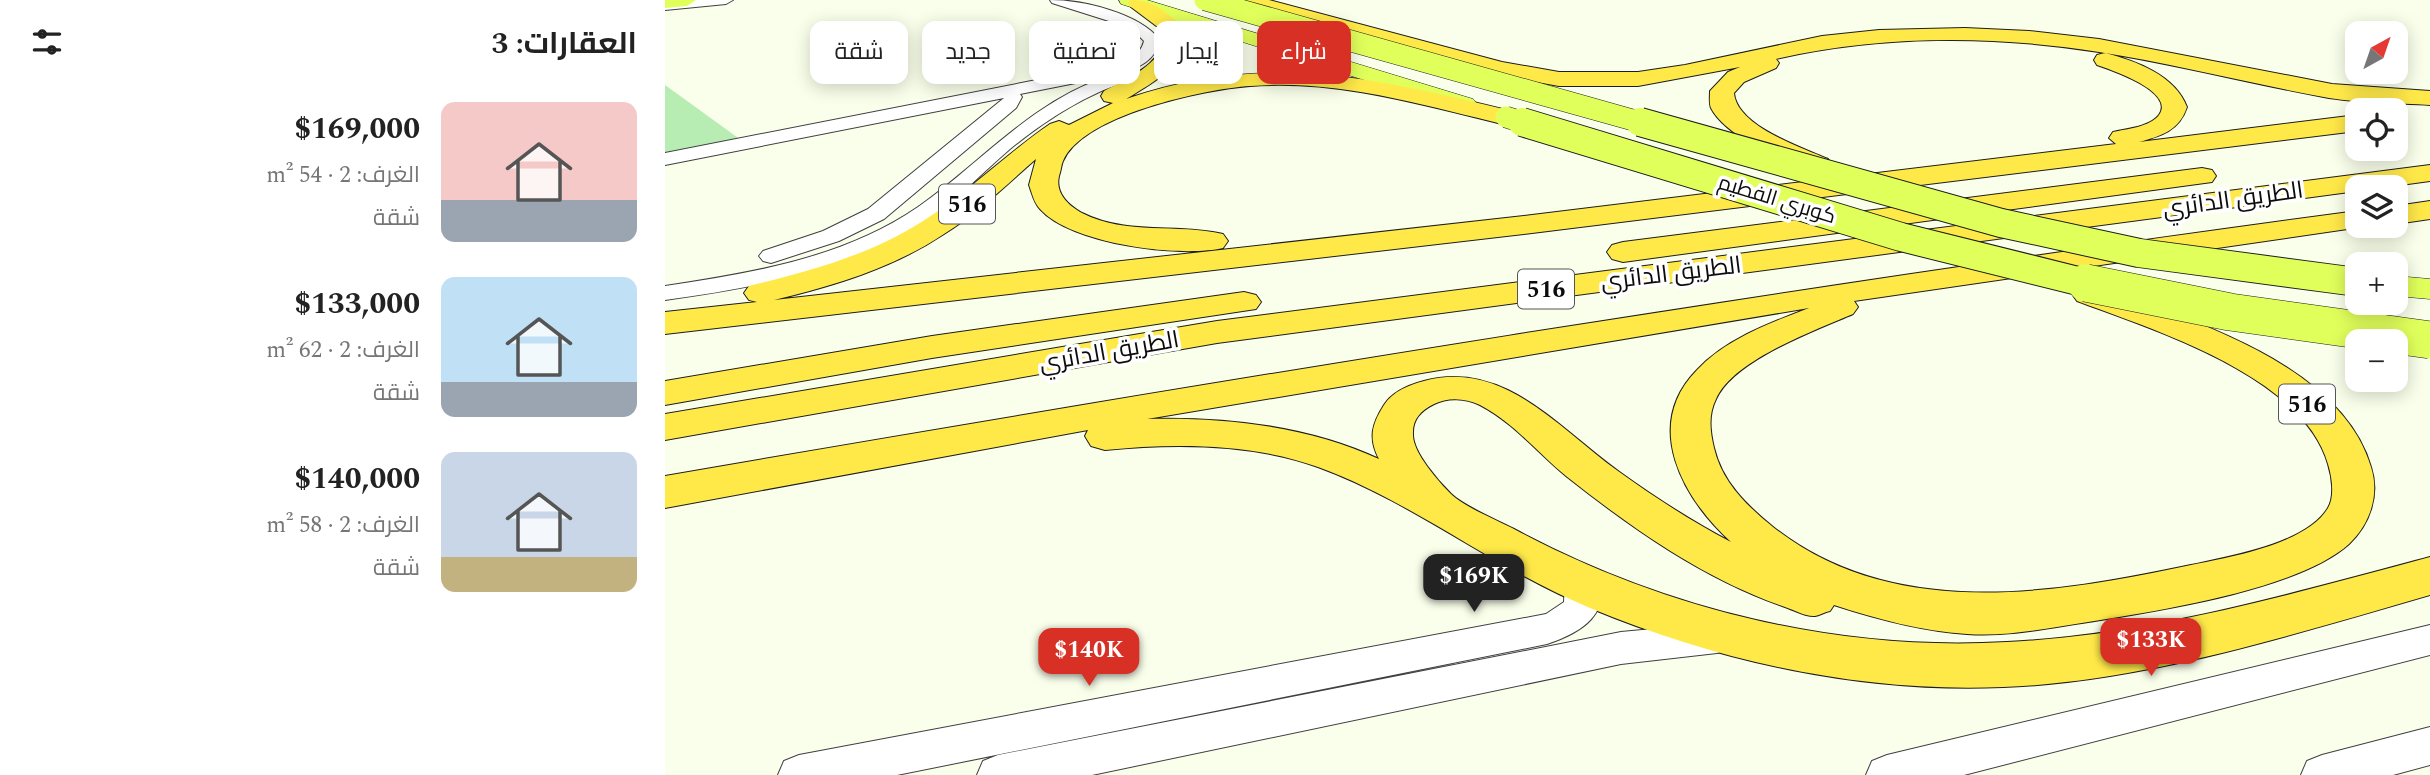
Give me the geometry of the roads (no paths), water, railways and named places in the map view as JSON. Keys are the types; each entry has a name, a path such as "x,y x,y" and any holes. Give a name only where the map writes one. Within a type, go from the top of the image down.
{"highway":[{"path":"1247,0 1500,69 1559,79 1638,79 1685,72 1822,41 1879,36 1965,34 2029,37 2099,45 2332,91 2430,99"},
{"name":"516","path":"665,312 736,299 811,280 876,257 932,229 974,199 1048,136 1148,76 1167,60 1176,44 1172,29 1133,1"},
{"path":"1846,179 1755,137 1723,108 1724,89 1740,74 1768,63 1827,50 1877,44 1947,42 2033,45 2084,54 2130,69 2163,88 2172,99 2175,109 2171,118 2161,126 2025,166"},
{"path":"1507,117 1329,81 1261,78 1213,83 1138,102 1091,123 1051,156 1045,170 1044,189 1049,201 1075,220 1094,228 1150,239 1228,241 1402,228 1532,225"},
{"path":"2408,117 2430,114"},
{"path":"665,323 1532,225 2345,125"},
{"name":"الطريق الدائري","path":"665,393 932,347 1219,305 2430,147"},
{"name":"الطريق الدائري","path":"665,427 1217,332 2430,173"},
{"path":"2408,213 2430,210"},
{"name":"الطريق الدائري","path":"665,492 1233,391 1898,284 2345,222"},
{"name":"516","path":"1898,284 1781,332 1741,354 1716,373 1702,388 1695,401 1690,419 1695,458 1707,483 1727,512 1753,537 1805,572 1840,587 1909,607 1970,615 2025,611 2177,588 2277,562 2325,537 2346,517 2354,493 2351,467 2343,449 2317,413 2258,365 2186,330 2025,269"},
{"path":"1438,508 1399,456 1392,442 1392,426 1405,404 1434,389 1476,389 1496,397 1517,412 1571,458 1638,507 1745,570 1782,587 1812,596 1861,605 1909,607"},
{"name":"516","path":"925,445 988,447 1054,444 1122,434 1167,431 1222,435 1312,452 1355,465 1530,559 1658,614 1741,636 1882,660 1962,664 2048,661 2142,647 2287,616 2430,576"}],"main road":[{"path":"665,4 687,0"},
{"name":"كوبري الفطيم","path":"1205,0 2001,223 2139,253 2345,280"},
{"name":"كوبري الفطيم","path":"1133,1 1900,237 2025,269 2186,304 2350,332 2430,340"},
{"path":"2408,287 2430,289"}],"street":[{"path":"665,4 726,0"},
{"path":"1057,0 1119,21"},
{"path":"1140,28 1150,36 1152,45 1147,54 1140,59"},
{"path":"665,170 731,152 1005,99 1050,84"},
{"path":"1077,84 1091,90"},
{"path":"665,292 743,282 784,272 855,249 886,235 933,206 1024,130 1100,84"},
{"path":"665,274 714,268 775,255 855,225 893,202 1005,99"},
{"path":"665,159 731,152"},
{"path":"998,775 1429,670 1562,625 1574,617 1581,607 1584,596 1582,582"},
{"path":"799,775 1429,670 1741,636"},
{"path":"1887,775 2430,640"},
{"path":"2322,775 2430,746"}]}
